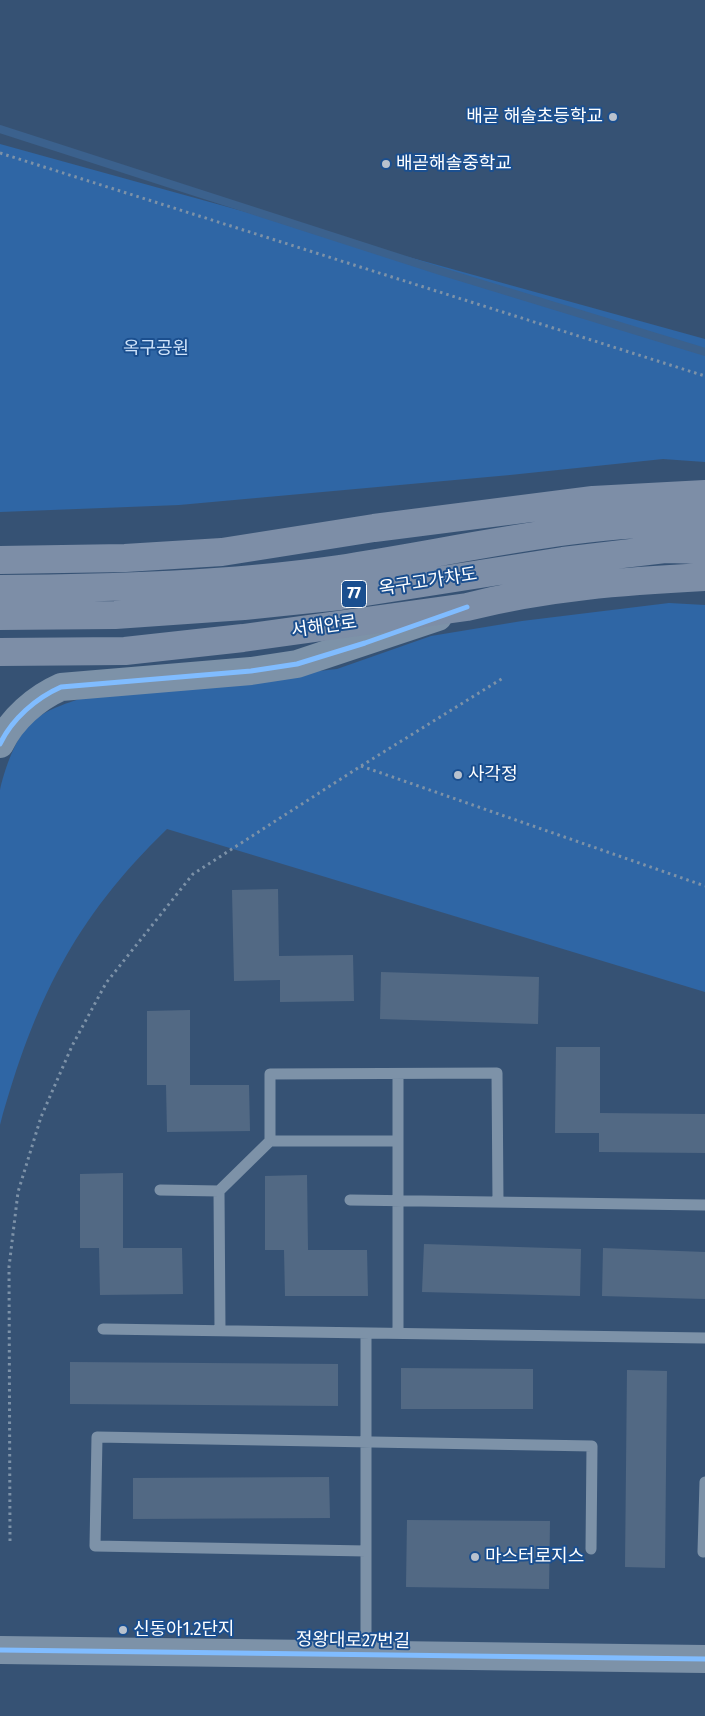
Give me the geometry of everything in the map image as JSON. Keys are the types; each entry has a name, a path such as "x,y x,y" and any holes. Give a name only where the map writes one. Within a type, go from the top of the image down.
{"main road":[{"path":"0,560 125,558 222,552 374,528 593,500 705,494"},
{"name":"옥구고가차도","path":"0,589 114,588 251,578 337,569 560,534 664,522 705,522"},
{"name":"옥구고가차도","path":"0,616 115,615 254,605 340,596 563,561 666,549 705,550"},
{"name":"서해안로","path":"0,652 125,651 243,638 467,607 495,600 614,582 705,577"}],"street":[{"path":"0,744 6,730 41,696 61,687 251,671 297,664 365,643 467,607"},
{"name":"정왕대로27번길","path":"0,1650 705,1659"}],"lane":[{"path":"270,1141 270,1074 497,1073 498,1202"},
{"path":"398,1074 398,1333"},
{"path":"160,1190 219,1191 270,1141 398,1141"},
{"path":"219,1191 220,1330"},
{"path":"350,1200 705,1205"},
{"path":"103,1328 705,1338"},
{"path":"366,1333 366,1655"},
{"path":"366,1551 95,1546 96,1437 592,1446 591,1549"},
{"path":"703,1552 705,1482"}],"path":[{"path":"0,153 705,376"},
{"path":"10,1541 9,1267 18,1192 41,1117 72,1046 106,984 193,874 361,766 503,678"},
{"path":"361,766 705,886"}],"green space":[{"name":"옥구공원","path":"0,144 705,339 705,462 663,459 179,505 0,512"},
{"path":"669,603 705,605 705,992 167,829 106,896 82,930 61,965 43,1001 27,1040 0,1125 0,790 14,749 26,728 38,717 85,697 337,669 431,636 522,621"}],"building":[{"path":"278,889 279,956 353,955 354,1001 280,1002 280,980 234,981 232,890"},
{"path":"381,972 539,977 538,1024 380,1019"},
{"path":"190,1010 190,1085 249,1085 250,1131 167,1132 166,1085 147,1085 147,1011"},
{"path":"556,1047 600,1047 600,1113 705,1114 705,1153 599,1152 599,1133 555,1133"},
{"path":"123,1173 123,1248 182,1248 183,1294 100,1295 99,1248 80,1248 80,1174"},
{"path":"307,1175 308,1250 367,1250 368,1296 285,1296 284,1250 265,1250 265,1176"},
{"path":"424,1244 581,1249 580,1296 422,1292"},
{"path":"603,1248 705,1252 705,1299 602,1296"},
{"path":"70,1362 338,1364 338,1406 70,1404"},
{"path":"401,1368 533,1369 533,1409 401,1409"},
{"path":"627,1370 667,1371 665,1568 625,1567"},
{"path":"329,1477 330,1518 133,1519 133,1478"},
{"path":"407,1520 550,1521 549,1589 406,1587"}],"waterway":[{"path":"0,129 440,271 705,352"}],"cycle path":[{"path":"0,744 11,726 26,710 43,697 61,687 251,671 297,664 365,643 467,607"},
{"path":"0,1650 705,1659"}],"place":[{"name":"배곧 해솔초등학교","path":"613,117"},
{"name":"배곧해솔중학교","path":"386,164"},
{"name":"사각정","path":"458,775"},
{"name":"마스터로지스","path":"475,1557"},
{"name":"신동아1.2단지","path":"123,1630"}]}
